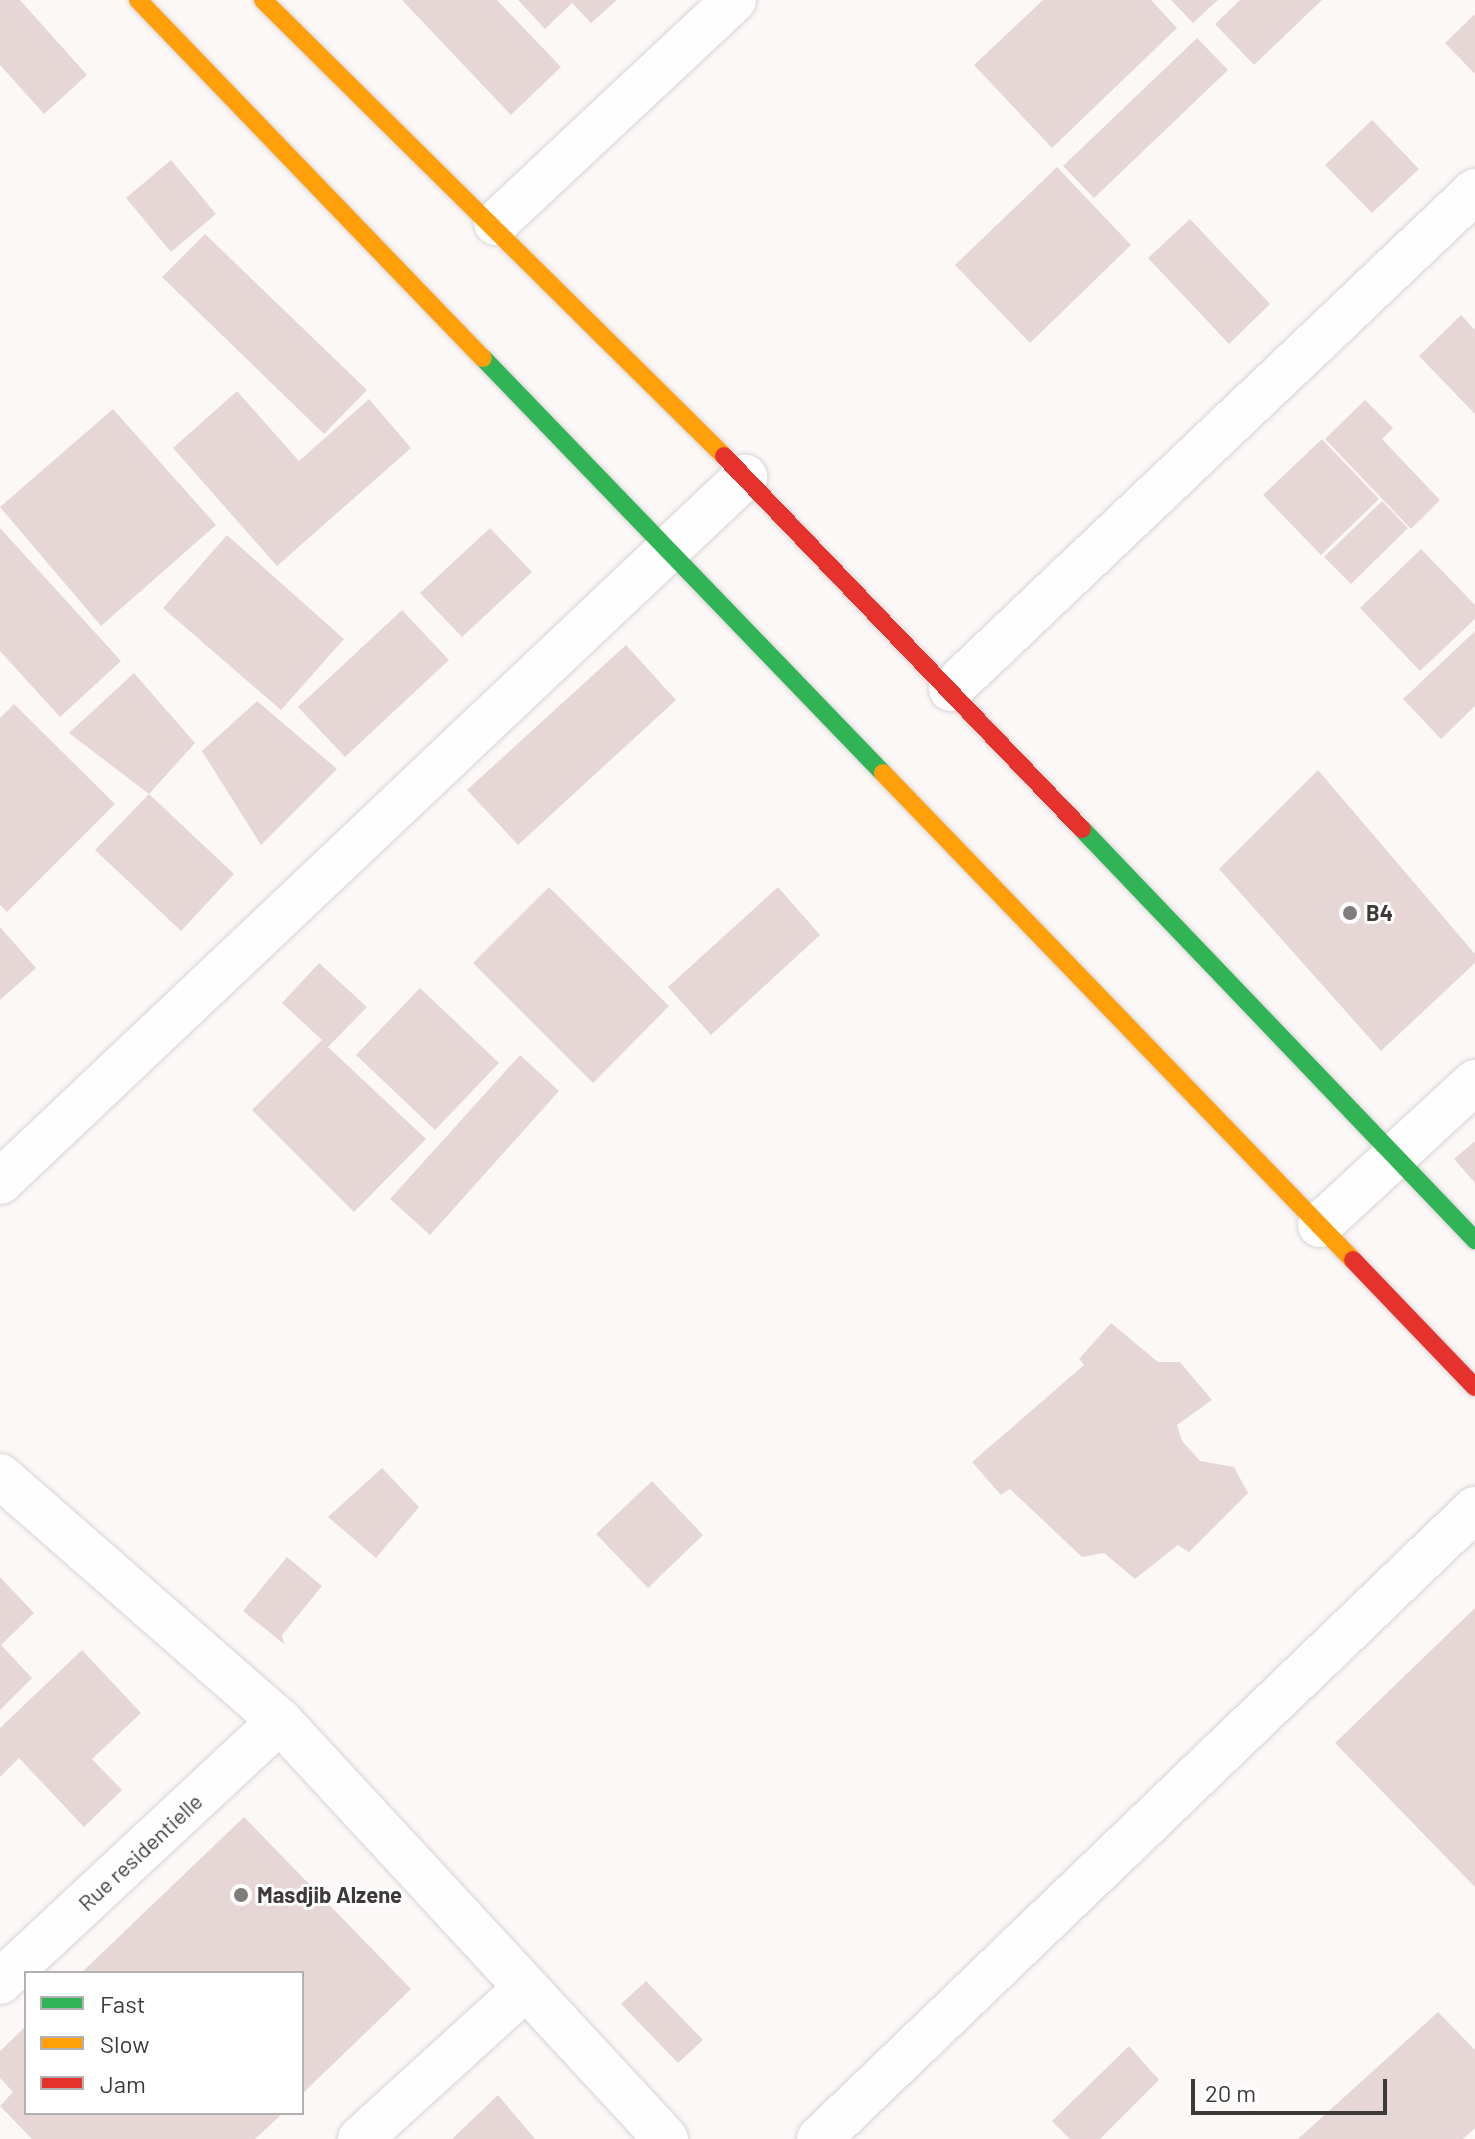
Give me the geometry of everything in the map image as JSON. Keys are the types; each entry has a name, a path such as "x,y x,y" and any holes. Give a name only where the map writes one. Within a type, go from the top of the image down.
{"main road":[{"path":"138,0 1475,1387"},
{"path":"263,0 496,223 745,477 1475,1240"}],"street":[{"path":"496,223 734,0"},
{"path":"951,689 1475,191"},
{"path":"0,1182 745,477"},
{"path":"1320,1225 1397,1158 1475,1082"},
{"path":"0,1476 280,1721 666,2139"},
{"path":"819,2139 1475,1509"},
{"name":"Rue residentielle","path":"0,1982 280,1721"},
{"path":"360,2139 526,1988"}],"building":[{"path":"0,0 20,0 87,75 44,114 0,65"},
{"path":"402,0 497,0 561,67 511,115"},
{"path":"518,0 617,0 591,23 572,3 545,29"},
{"path":"1043,0 1151,0 1177,28 1052,148 974,65"},
{"path":"1171,0 1218,0 1193,23"},
{"path":"1240,0 1322,0 1254,65 1215,24"},
{"path":"1475,14 1475,74 1445,43"},
{"path":"1197,38 1228,70 1094,198 1063,166"},
{"path":"1372,120 1419,169 1372,213 1325,165"},
{"path":"171,160 216,214 171,252 126,198"},
{"path":"1057,167 1131,245 1030,343 955,265"},
{"path":"1190,219 1270,304 1229,344 1148,258"},
{"path":"205,234 367,390 324,434 162,277"},
{"path":"1461,315 1475,330 1475,414 1419,356"},
{"path":"237,391 299,461 369,399 411,448 277,566 173,448"},
{"path":"1365,400 1393,428 1382,439 1440,500 1411,529 1325,439"},
{"path":"113,409 216,525 101,626 0,507"},
{"path":"1322,439 1379,499 1321,555 1263,495"},
{"path":"1382,501 1408,528 1351,584 1324,557"},
{"path":"0,528 121,661 60,717 0,651"},
{"path":"490,528 532,572 462,637 420,593"},
{"path":"227,535 344,639 281,710 163,608"},
{"path":"1421,549 1475,605 1475,619 1420,671 1360,608"},
{"path":"402,610 449,660 345,757 298,707"},
{"path":"1475,631 1475,706 1441,739 1403,699"},
{"path":"626,645 676,700 518,845 467,790"},
{"path":"134,673 195,743 149,794 69,733"},
{"path":"257,701 337,769 261,845 202,751"},
{"path":"14,704 115,804 7,912 0,905 0,718"},
{"name":"B4","path":"1318,770 1475,954 1475,963 1381,1051 1219,869"},
{"path":"149,794 234,874 181,931 95,850"},
{"path":"549,887 669,1006 593,1083 473,963"},
{"path":"778,887 820,935 711,1035 668,987"},
{"path":"0,927 36,968 0,1000"},
{"path":"319,963 367,1007 328,1047 426,1139 354,1212 252,1110 322,1040 282,1003"},
{"path":"420,988 499,1063 435,1130 356,1055"},
{"path":"520,1055 559,1091 430,1235 390,1199"},
{"path":"1475,1141 1475,1183 1454,1159"},
{"path":"1111,1323 1158,1362 1180,1362 1212,1400 1177,1425 1182,1441 1200,1461 1234,1467 1248,1493 1189,1552 1178,1545 1135,1579 1104,1553 1082,1557 1010,1489 1001,1495 972,1462 1084,1365 1079,1359"},
{"path":"382,1468 419,1507 376,1558 328,1517"},
{"path":"652,1481 703,1535 648,1588 596,1534"},
{"path":"287,1557 322,1586 282,1635 284,1644 243,1611"},
{"path":"0,1577 34,1613 1,1645 32,1678 0,1710"},
{"path":"1475,1608 1475,1887 1335,1743"},
{"path":"82,1650 141,1713 92,1759 122,1790 84,1827 19,1758 0,1777 0,1728"},
{"name":"Masdjib Alzene","path":"244,1817 411,1989 304,2092 304,1971 83,1971"},
{"path":"646,1981 703,2040 678,2063 621,2004"},
{"path":"1438,2012 1475,2050 1475,2128 1463,2139 1298,2139"},
{"path":"24,2028 24,2115 281,2115 255,2139 32,2139 0,2106 13,2092 0,2078 0,2051"},
{"path":"1129,2046 1159,2080 1100,2139 1070,2139 1052,2121"},
{"path":"498,2095 535,2139 452,2139"}],"traffic: fast":[{"path":"483,358 883,773"},
{"path":"1082,829 1475,1240"}],"traffic: slow":[{"path":"138,0 483,358"},
{"path":"263,0 724,456"},
{"path":"883,773 1353,1260"}],"traffic: jam":[{"path":"724,456 1082,829"},
{"path":"1353,1260 1475,1387"}],"place":[{"name":"B4","path":"1350,913"},
{"name":"Masdjib Alzene","path":"241,1895"}]}
